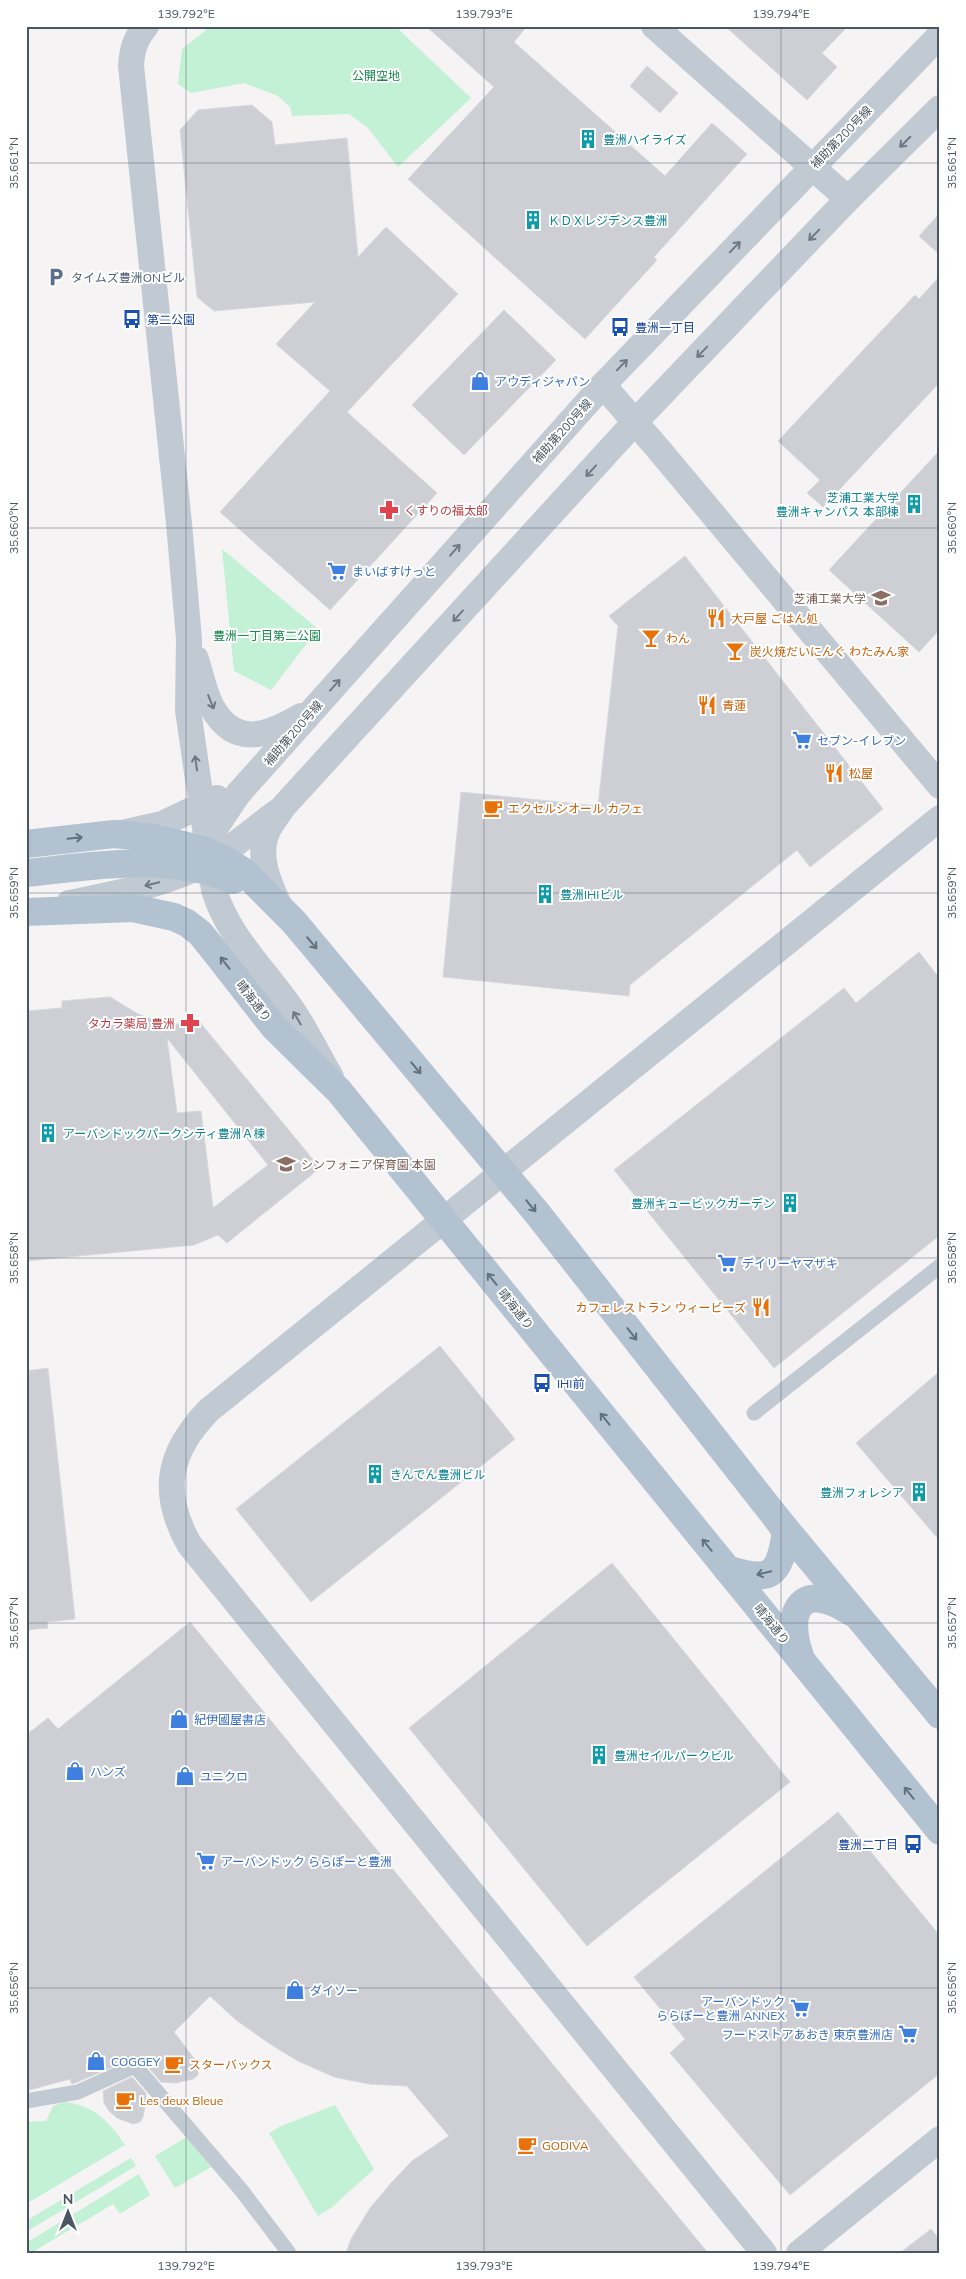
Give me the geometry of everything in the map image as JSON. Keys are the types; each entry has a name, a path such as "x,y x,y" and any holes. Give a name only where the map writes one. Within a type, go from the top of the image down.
{"main road":[{"path":"26,844 114,834 163,839 209,859 243,870 280,907 503,1173 778,1520 940,1715"},
{"path":"26,873 118,864 209,859"},
{"name":"晴海通り","path":"26,912 133,908 174,916 200,933 274,1027 338,1090 940,1831"},
{"path":"727,1569 746,1575 756,1575 768,1574 776,1569 781,1557 786,1532 778,1520"},
{"path":"802,1662 793,1627 798,1606 802,1602 810,1599 829,1601 840,1605 856,1615"}],"street":[{"path":"146,26 136,40 132,52 131,66 179,523 189,639 188,710 209,859 217,899 226,920 293,1011 338,1090"},
{"path":"654,26 848,199"},
{"name":"補助第200号線","path":"209,859 224,814 238,794 314,708 603,385 940,35"},
{"path":"280,907 271,887 263,858 268,830 283,807 635,422 848,199 940,108"},
{"path":"603,385 940,786"},
{"path":"189,639 212,707 227,726 240,733 261,735 280,728 314,708"},
{"path":"114,834 162,824 202,806 254,778"},
{"path":"26,912 156,883 209,859 283,807"},
{"path":"764,2253 196,1551 178,1523 172,1493 174,1467 184,1441 198,1421 209,1410 940,818"},
{"path":"754,1413 940,1266"},
{"path":"26,2101 78,2092 135,2066 242,2191 289,2253"},
{"path":"799,2253 940,2139"}],"green space":[{"name":"公開空地","path":"211,26 395,26 471,98 398,167 368,128 349,114 292,116 290,107 278,96 244,83 191,93 178,84 182,49"},
{"name":"豊洲一丁目第二公園","path":"222,549 318,629 271,690 234,671"},
{"path":"65,2102 84,2107 100,2116 125,2145 26,2204 26,2122 46,2121 53,2106"},
{"path":"335,2105 374,2169 331,2208 318,2216 269,2133 281,2126"},
{"path":"187,2137 211,2167 175,2188 155,2156"},
{"path":"131,2158 136,2166 26,2232 26,2221"},
{"path":"139,2174 150,2195 120,2214 113,2204 31,2253 26,2253 26,2243"}],"building":[{"path":"426,26 527,26 514,42 665,176 712,123 747,154 654,257 657,260 585,339 408,179 494,87"},
{"path":"725,26 848,26 822,53 837,67 807,100"},
{"path":"647,66 678,93 660,113 630,86"},
{"path":"252,105 272,122 275,145 347,138 358,257 386,227 458,294 347,412 437,493 330,610 220,512 330,391 276,344 315,302 214,311 197,297 180,130 198,110"},
{"path":"940,213 940,255 919,236"},
{"path":"940,276 940,382 823,507 807,493 820,480 778,441 915,295 919,299"},
{"path":"504,310 556,360 464,455 412,405"},
{"name":"芝浦工業大学 豊洲キャンパス 本部棟","path":"940,450 940,629 919,652 829,570"},
{"path":"685,556 883,809 810,867 797,850 630,985 629,996 443,977 461,792 598,806 618,626 609,616"},
{"name":"豊洲キュービックガーデン","path":"919,952 940,979 940,1235 774,1368 614,1170 844,988 856,1003"},
{"path":"110,997 138,1014 152,1019 192,1027 198,1020 320,1168 227,1243 218,1235 194,1245 26,1261 26,1011 62,1008 62,1001","holes":["167,1038 268,1165 213,1208 201,1111 177,1113"]},
{"name":"きんでん豊洲ビル","path":"440,1346 515,1439 311,1602 236,1509"},
{"path":"48,1368 75,1619 47,1622 48,1628 26,1630 26,1371"},
{"name":"豊洲フォレシア","path":"940,1371 940,1541 856,1443"},
{"name":"豊洲セイルパークビル","path":"612,1563 790,1782 587,1946 409,1728"},
{"name":"アーバンドック ららぽーと豊洲","path":"190,1622 708,2253 346,2253 351,2239 370,2208 391,2183 412,2161 449,2136 407,2086 369,2084 334,2077 298,2061 236,2020 210,1996 174,2032 199,2067 198,2075 193,2079 176,2083 161,2082 142,2060 136,2057 72,2084 70,2079 26,2091 26,1735 48,1718 58,1729"},
{"name":"アーバンドック ららぽーと豊洲 ANNEX","path":"838,1812 940,1936 940,2073 790,2195 670,2053 685,2039 634,1977"},
{"name":"Les deux Bleue","path":"132,2077 146,2093 143,2117 140,2122 133,2124 117,2118 109,2111 104,2103 103,2091"},
{"path":"931,2229 940,2240 940,2253 900,2253"}],"place":[{"name":"豊洲ハイライズ","path":"588,139"},
{"name":"ＫＤＸレジデンス豊洲","path":"533,220"},
{"name":"タイムズ豊洲ONビル","path":"56,277"},
{"name":"第二公園","path":"132,319"},
{"name":"豊洲一丁目","path":"620,327"},
{"name":"アウディジャパン","path":"480,381"},
{"name":"芝浦工業大学 豊洲キャンパス 本部棟","path":"914,504"},
{"name":"くすりの福太郎","path":"389,510"},
{"name":"まいばすけっと","path":"337,571"},
{"name":"芝浦工業大学","path":"881,598"},
{"name":"大戸屋 ごはん処","path":"716,618"},
{"name":"わん","path":"651,638"},
{"name":"炭火焼だいにんぐ わたみん家","path":"735,651"},
{"name":"青蓮","path":"707,705"},
{"name":"セブン-イレブン","path":"802,740"},
{"name":"松屋","path":"834,773"},
{"name":"エクセルシオール カフェ","path":"493,808"},
{"name":"豊洲IHIビル","path":"545,894"},
{"name":"タカラ薬局 豊洲","path":"190,1023"},
{"name":"アーバンドックパークシティ豊洲Ａ棟","path":"48,1133"},
{"name":"シンフォニア保育園 本園","path":"286,1164"},
{"name":"豊洲キュービックガーデン","path":"790,1203"},
{"name":"デイリーヤマザキ","path":"727,1263"},
{"name":"カフェレストラン ウィービーズ","path":"761,1307"},
{"name":"IHI前","path":"542,1383"},
{"name":"きんでん豊洲ビル","path":"375,1474"},
{"name":"豊洲フォレシア","path":"919,1492"},
{"name":"紀伊國屋書店","path":"179,1719"},
{"name":"豊洲セイルパークビル","path":"599,1755"},
{"name":"ハンズ","path":"75,1771"},
{"name":"ユニクロ","path":"185,1776"},
{"name":"豊洲二丁目","path":"913,1844"},
{"name":"アーバンドック ららぽーと豊洲","path":"206,1861"},
{"name":"ダイソー","path":"295,1990"},
{"name":"アーバンドック ららぽーと豊洲 ANNEX","path":"800,2008"},
{"name":"フードストアあおき 東京豊洲店","path":"908,2034"},
{"name":"COGGEY","path":"96,2061"},
{"name":"スターバックス","path":"174,2064"},
{"name":"Les deux Bleue","path":"125,2100"},
{"name":"GODIVA","path":"527,2145"}]}
